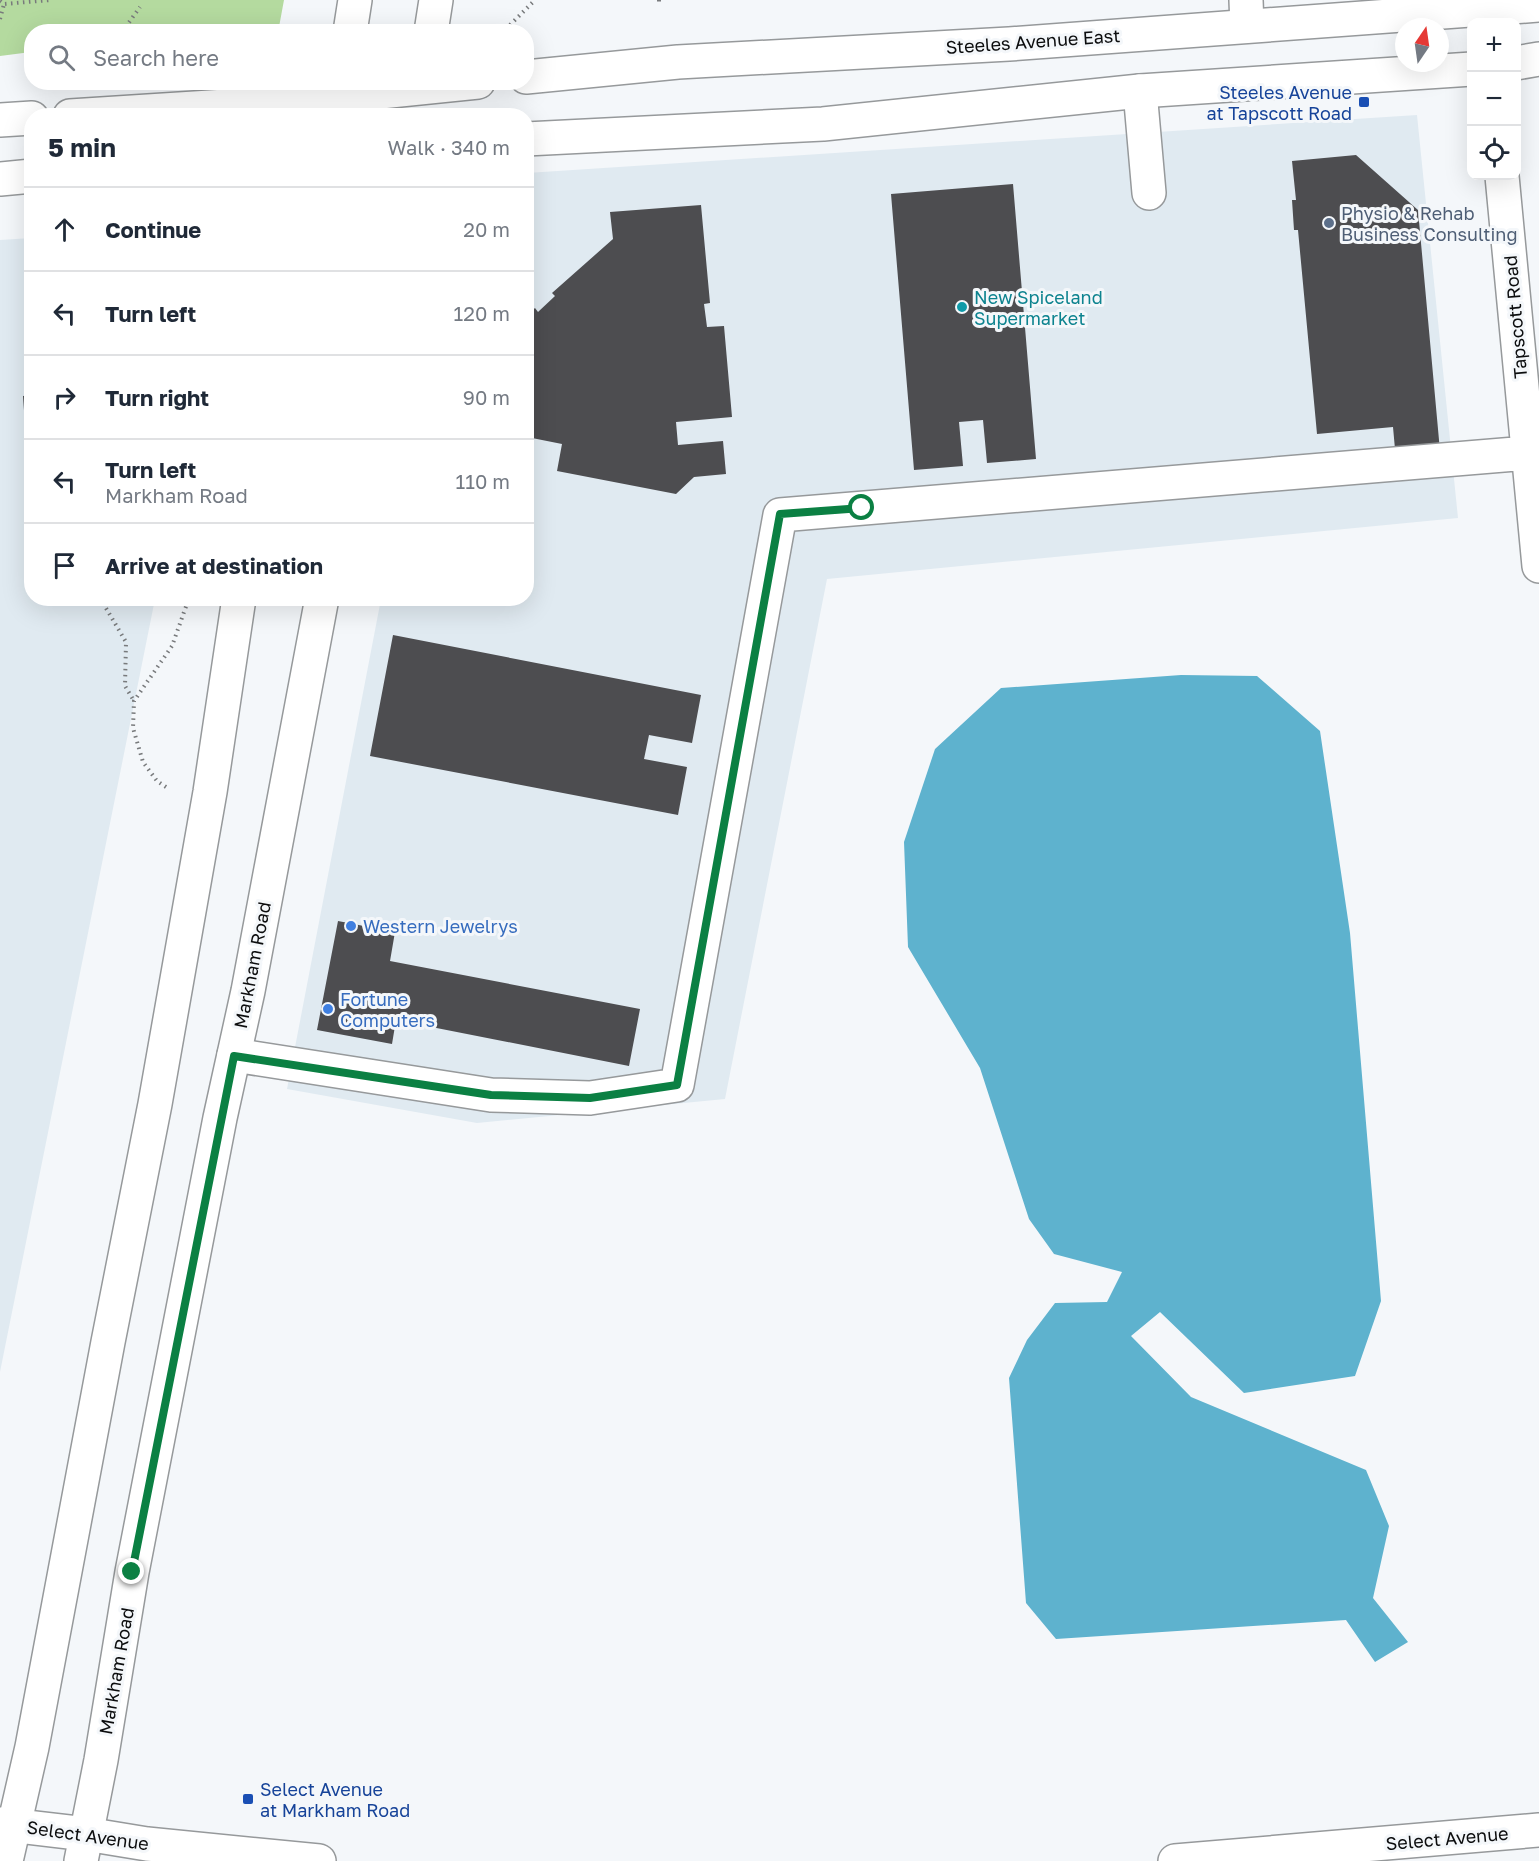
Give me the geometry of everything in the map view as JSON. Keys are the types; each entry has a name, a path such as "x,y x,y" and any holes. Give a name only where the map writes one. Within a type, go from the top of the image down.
{"main road":[{"path":"351,24 355,0"},
{"path":"432,24 436,0"},
{"name":"Steeles Avenue East","path":"534,76 678,62 1009,44 1247,13 1488,15 1539,5"},
{"path":"1521,62 1539,59"},
{"path":"534,140 823,124 1140,91 1467,69"},
{"path":"195,108 340,98 418,96 444,90"},
{"path":"1140,91 1149,193"},
{"path":"0,120 24,118"},
{"path":"0,179 24,177"},
{"name":"Tapscott Road","path":"1502,180 1534,454 1539,566"},
{"path":"234,1056 491,1095 590,1098 677,1085 780,514 1534,454"},
{"path":"6,1861 8,1824 179,976 238,606"},
{"name":"Markham Road","path":"84,1848 132,1572 248,991 320,606"},
{"name":"Select Avenue","path":"8,1824 84,1848 147,1844 319,1861"},
{"name":"Select Avenue","path":"1175,1861 1539,1830"}],"path":[{"path":"0,19 2,2 50,0"},
{"path":"511,24 535,0"},
{"path":"128,24 140,7"},
{"path":"105,606 126,642 125,686 134,701"},
{"path":"166,788 157,781 143,762 133,728 134,701 172,646 186,606"}],"shaded area":[{"path":"1417,115 1458,518 827,579 725,1099 477,1123 287,1089 380,606 534,606 534,173"},
{"path":"24,238 24,606 154,606 0,1372 0,240"}],"green space":[{"path":"0,0 284,0 280,24 24,24 24,53 0,56"}],"water":[{"path":"1181,675 1257,676 1320,731 1350,933 1381,1301 1355,1376 1244,1393 1160,1312 1131,1336 1191,1397 1366,1470 1389,1526 1373,1598 1408,1642 1375,1662 1346,1620 1056,1639 1026,1603 1009,1378 1027,1340 1055,1303 1107,1302 1122,1272 1054,1254 1029,1219 980,1068 908,947 904,842 935,749 1001,688"}],"building":[{"path":"1356,155 1418,210 1440,451 1395,449 1393,427 1317,434 1298,230 1294,230 1292,200 1296,200 1292,161"},
{"name":"New Spiceland Supermarket","path":"1013,184 1036,459 987,463 983,420 959,422 963,466 914,470 891,194"},
{"path":"701,205 710,303 704,304 707,327 724,326 732,417 676,422 678,445 723,441 726,474 694,477 676,494 557,471 562,444 534,438 534,309 538,312 555,296 552,293 613,239 610,212"},
{"path":"393,635 701,695 692,743 649,735 644,759 687,767 678,815 370,756"},
{"path":"338,921 395,932 390,961 640,1009 629,1066 396,1020 392,1044 317,1030"}],"place":[{"name":"Steeles Avenue at Tapscott Road","path":"1364,102"},
{"name":"Physio & Rehab Business Consulting","path":"1329,223"},
{"name":"New Spiceland Supermarket","path":"962,307"},
{"name":"Western Jewelrys","path":"351,926"},
{"name":"Fortune Computers","path":"328,1009"},
{"name":"Select Avenue at Markham Road","path":"248,1799"}],"route":[{"path":"132,1572 234,1056 491,1095 590,1098 677,1085 780,514 862,508"}]}
